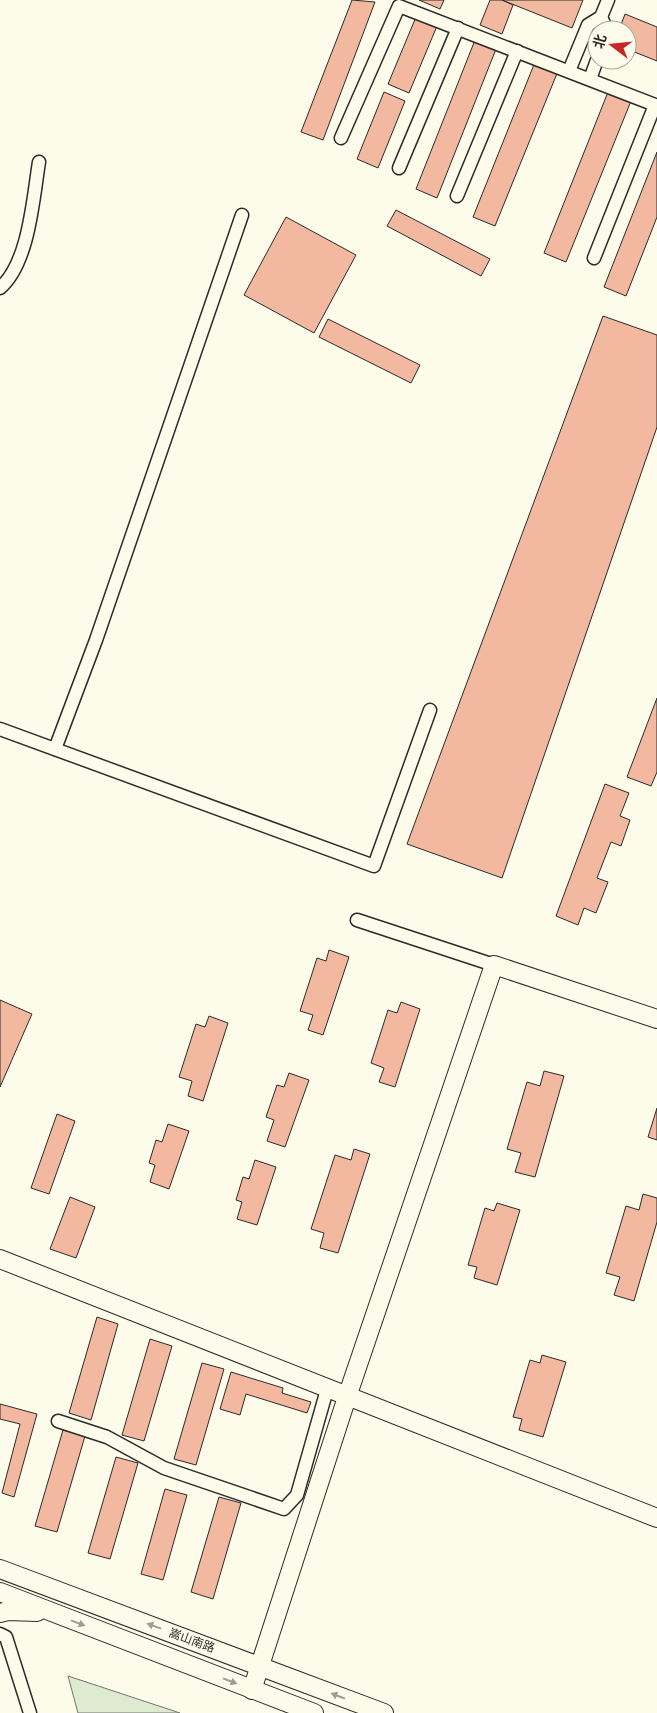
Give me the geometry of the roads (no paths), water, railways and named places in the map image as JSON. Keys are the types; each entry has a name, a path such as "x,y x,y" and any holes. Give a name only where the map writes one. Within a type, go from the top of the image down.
{"street":[{"path":"569,71 588,25 601,17 608,0"},
{"path":"341,138 399,6 655,105 594,258"},
{"path":"399,168 458,28"},
{"path":"457,196 517,51"},
{"path":"590,79 593,70"},
{"path":"0,288 9,280 27,232 39,162"},
{"path":"55,749 96,640 242,216"},
{"path":"0,729 374,866 430,710"},
{"path":"357,920 657,1019"},
{"path":"252,1690 348,1394 494,965"},
{"path":"0,1259 328,1386 657,1518"},
{"path":"58,1421 107,1437 164,1468 284,1509 297,1495 328,1386"},
{"name":"嵩山南路","path":"0,1569 384,1713"},
{"name":"嵩山南路","path":"0,1592 314,1713"},
{"path":"0,1613 8,1611 50,1612"},
{"path":"0,1634 6,1637 30,1713"}]}
